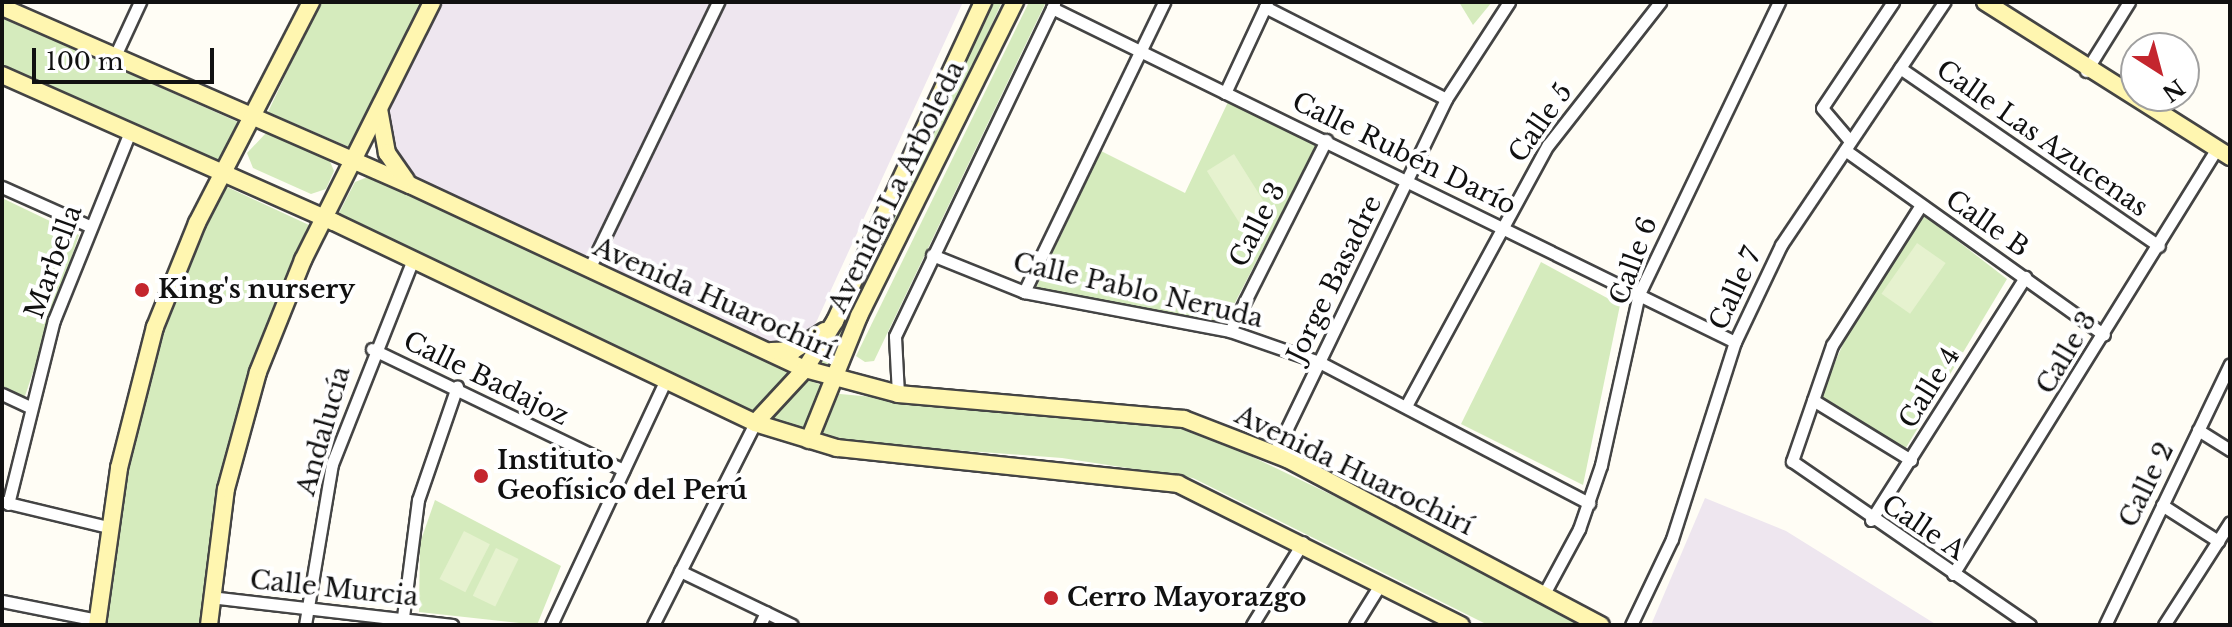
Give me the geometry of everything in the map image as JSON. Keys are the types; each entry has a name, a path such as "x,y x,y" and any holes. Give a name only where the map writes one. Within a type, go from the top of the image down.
{"street":[{"path":"114,58 140,2"},
{"path":"2,601 97,622 108,527 155,327 223,173 311,2"},
{"path":"209,625 210,597 239,435 324,218 432,2"},
{"path":"589,269 718,2"},
{"name":"Avenida La Arboleda","path":"755,423 805,369 835,321 983,2"},
{"name":"Avenida La Arboleda","path":"809,440 859,316 1015,2"},
{"path":"1024,292 1164,2"},
{"name":"Jorge Basadre","path":"1275,453 1446,99 1509,2"},
{"name":"Calle 5","path":"1406,406 1501,224 1548,145 1660,2"},
{"name":"Calle 6","path":"1545,592 1589,503 1639,294 1779,2"},
{"name":"Calle B","path":"1893,2 1822,108 1848,145 1921,205 2104,335"},
{"name":"Calle 7","path":"1631,625 1672,539 1735,342 1781,245 1944,2"},
{"path":"1985,2 2086,71 2222,154"},
{"path":"2086,71 2129,2"},
{"path":"1225,93 1266,4 1446,99"},
{"path":"898,394 895,336 1054,5"},
{"name":"Calle Rubén Darío","path":"1054,5 1139,54 1408,178 1735,342"},
{"name":"Avenida Huarochirí","path":"5,6 251,119 410,185 805,369 835,380 898,394 1152,413 1275,453 1545,592 1601,625"},
{"name":"Calle Las Azucenas","path":"1900,68 2159,246"},
{"path":"2,75 413,259 755,423 809,440 1178,484 1303,542 1461,625"},
{"path":"379,109 387,153 410,185"},
{"name":"Marbella","path":"5,502 30,407 89,226 130,132"},
{"name":"Calle 3","path":"1230,331 1326,140"},
{"name":"Calle 3","path":"1953,574 2159,246 2222,154"},
{"path":"2,187 89,226"},
{"path":"1911,460 1813,400 1858,297 1921,205"},
{"name":"Calle Pablo Neruda","path":"932,255 1024,292 1230,331 1319,362 1589,503"},
{"name":"Andalucía","path":"305,625 332,464 372,349 413,259"},
{"name":"Calle 4","path":"1871,520 2025,277"},
{"path":"762,351 794,350 835,321"},
{"name":"Calle Badajoz","path":"372,349 457,387 623,470"},
{"name":"Calle 2","path":"2105,625 2230,364"},
{"path":"551,625 666,379"},
{"path":"403,617 418,500 457,387"},
{"path":"2,394 30,407"},
{"name":"Calle A","path":"1813,400 1793,465 2030,625"},
{"path":"653,625 755,423"},
{"path":"2198,430 2230,450"},
{"path":"5,502 108,527"},
{"path":"2162,505 2218,541"},
{"path":"2164,625 2230,522"},
{"path":"1252,625 1303,542"},
{"path":"680,571 792,625"},
{"path":"1355,625 1381,583"},
{"name":"Calle Murcia","path":"210,597 452,625"},
{"path":"760,625 766,612"}],"shaded area":[{"path":"442,2 963,2 814,327 781,344 738,333 416,180 388,137 389,109"},
{"path":"1705,498 1786,531 1937,625 1651,625"}],"green space":[{"path":"320,2 425,2 354,149 268,112"},
{"path":"990,2 1002,2 831,373 818,365"},
{"path":"1029,2 1046,2 874,361 865,362 856,356"},
{"path":"1459,2 1492,2 1473,25"},
{"path":"2,17 240,123 218,171 2,75"},
{"path":"1228,102 1317,144 1225,322 1035,290 1101,151 1185,193"},
{"path":"267,132 329,159 334,171 326,189 311,194 253,168 247,153"},
{"path":"1234,154 1268,209 1241,226 1207,171"},
{"path":"370,176 840,394 1186,425 1540,595 1584,625 1488,625 1193,478 1062,458 861,443 768,421 339,213 355,182"},
{"path":"225,186 309,225 241,398 218,486 201,625 105,625 135,428 175,296"},
{"path":"2,198 79,235 24,399 2,388"},
{"path":"1920,212 2007,279 1904,451 1819,399 1865,294"},
{"path":"1917,243 1946,263 1910,314 1881,294"},
{"path":"1541,262 1620,305 1583,485 1461,424"},
{"path":"435,500 561,566 537,625 419,612 420,543"},
{"path":"464,531 490,544 465,592 439,579"},
{"path":"496,548 518,559 495,607 473,596"}],"place":[{"name":"King's nursery","path":"142,290"},
{"name":"Instituto Geofísico del Perú","path":"481,476"},
{"name":"Cerro Mayorazgo","path":"1051,598"}]}
